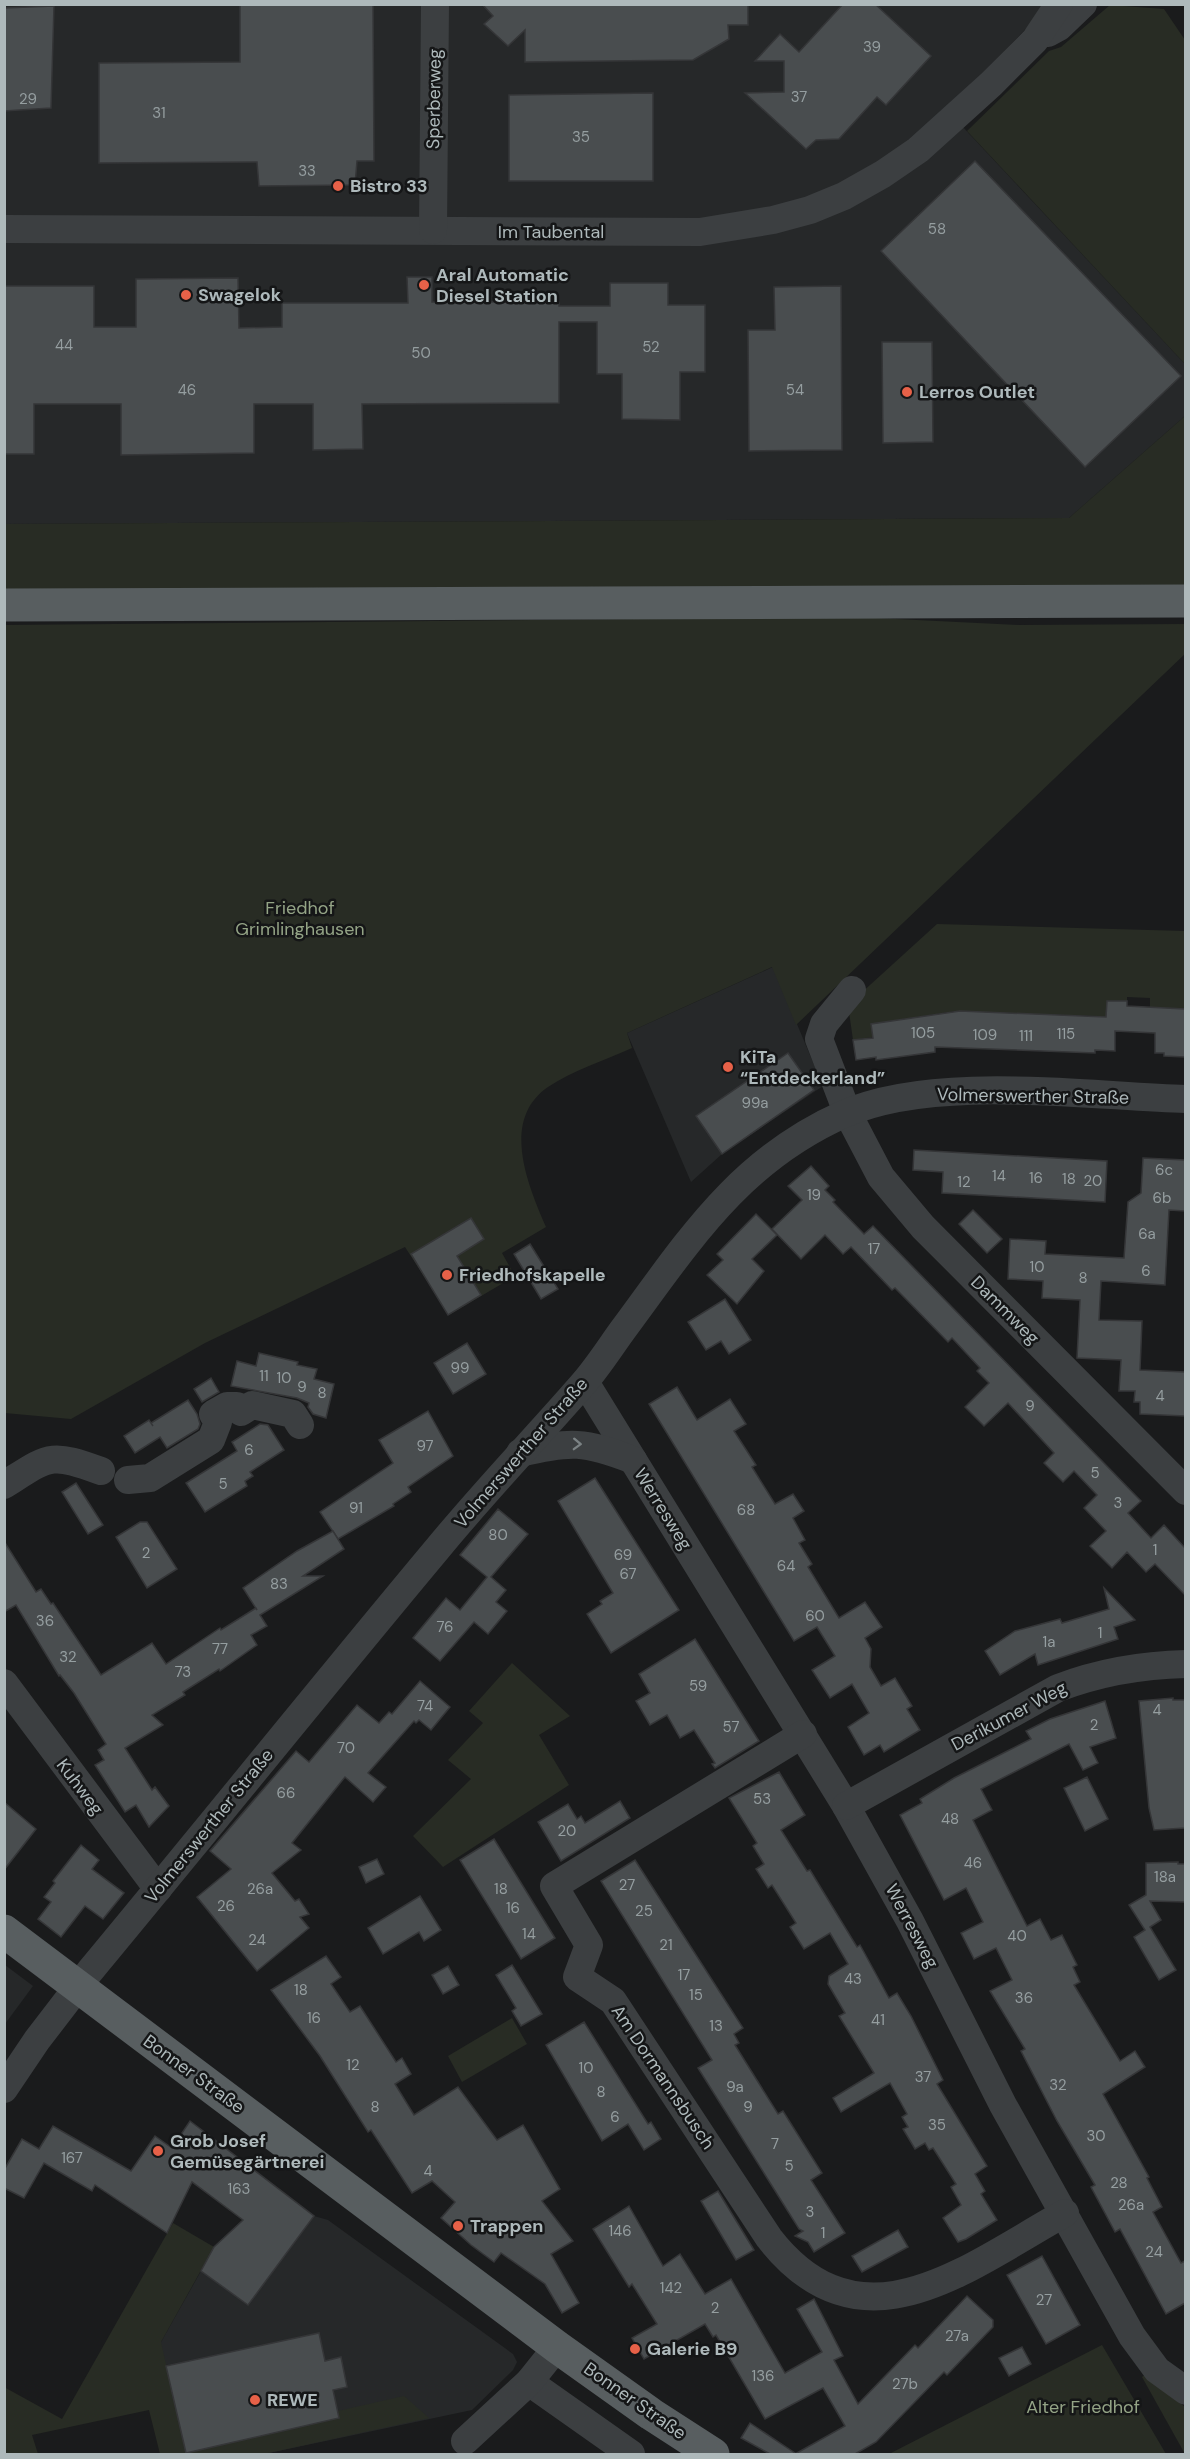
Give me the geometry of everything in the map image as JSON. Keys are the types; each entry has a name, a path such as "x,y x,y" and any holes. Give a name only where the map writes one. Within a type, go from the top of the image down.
{"main road":[{"path":"4,605 1185,601"},
{"name":"Bonner Straße","path":"4,1931 83,1979 557,2346 651,2414 713,2454"}],"street":[{"name":"Sperberweg","path":"433,230 435,4"},
{"name":"Im Taubental","path":"4,229 700,232 773,220 810,210 844,196 918,150 1035,40 1059,4"},
{"name":"Im Taubental","path":"1035,40 1059,27 1083,4"},
{"name":"Dammweg","path":"852,990 824,1023 819,1039 847,1112 867,1153 896,1197 1185,1491"},
{"name":"Volmerswerther Straße","path":"4,2089 83,1979 431,1557 520,1453 585,1382 690,1239 750,1173 801,1135 847,1112 891,1098 934,1093 1008,1091 1185,1100"},
{"name":"Werresweg","path":"585,1382 846,1806 910,1921 1003,2104 1145,2355 1157,2370 1185,2391"},
{"path":"4,1485 48,1458 64,1458 115,1475 150,1478 211,1440 218,1422 213,1414 227,1406 237,1406 241,1412 252,1405 293,1414 300,1425"},
{"name":"Werresweg","path":"520,1453 572,1443 600,1448 633,1460"},
{"name":"Derikumer Weg","path":"846,1806 1058,1688 1095,1675 1133,1668 1185,1664"},
{"name":"Kuhweg","path":"4,1683 158,1890"},
{"name":"Am Dormannsbusch","path":"803,1734 554,1886 590,1945 577,1977 614,2001 769,2238 783,2256 818,2283 835,2290 875,2298 915,2292 937,2283 1065,2213"},
{"path":"465,2441 529,2382 557,2346"},
{"path":"529,2382 631,2454"}],"shaded area":[{"path":"4,5 1049,5 947,110 1185,364 1185,416 1069,518 5,524"},
{"name":"KiTa “Entdeckerland”","path":"773,967 823,1086 722,1154 691,1182 627,1033"},
{"path":"5,1965 33,1986 4,2024"},
{"path":"314,2216 328,2220 513,2354 517,2362 513,2370 472,2410 264,2454 160,2454 161,2342 201,2271 248,2304"}],"green space":[{"path":"1110,5 1164,9 1185,40 1185,364 967,131 1049,51 1061,47"},
{"path":"1185,416 1185,586 5,590 4,524 1069,518"},
{"name":"Friedhof Grimlinghausen","path":"856,617 1018,625 1185,624 1186,653 796,1025 772,967 627,1033 632,1048 578,1071 548,1087 533,1101 525,1117 522,1135 522,1154 526,1173 546,1227 502,1253 515,1276 449,1315 405,1247 205,1343 71,1419 5,1413 4,625"},
{"path":"937,924 1185,931 1185,1021 1166,1020 1150,1008 1150,998 1127,997 1127,1001 1107,1001 1106,1030 1096,1016 956,1011 871,1024 873,1037 853,1040 848,1005"},
{"path":"512,1663 570,1716 539,1735 569,1785 443,1867 413,1836 471,1779 448,1760 483,1723 469,1711"},
{"path":"512,2018 527,2044 462,2082 448,2056"},
{"path":"173,2223 214,2247 161,2342 186,2453 339,2418 338,2411 404,2396 429,2418 264,2454 160,2454 149,2410 32,2435 38,2454 5,2454 4,2387 62,2419"},
{"name":"Alter Friedhof","path":"1102,2345 1166,2454 889,2454"},
{"path":"1146,2374 1185,2407 1185,2454 1142,2377"}],"building":[{"path":"240,4 373,4 374,161 357,161 355,185 259,186 257,162 99,163 99,63 240,62"},
{"path":"482,4 748,4 748,25 728,25 729,39 693,60 525,62 525,30 508,46 484,24 493,16"},
{"path":"843,4 875,4 931,56 886,105 877,97 839,139 816,140 806,149 745,93 784,92 784,61 755,61 780,34 799,52"},
{"path":"54,6 51,108 4,111 4,8"},
{"path":"653,93 653,181 509,181 509,95"},
{"path":"975,161 1181,376 1085,467 881,251"},
{"path":"407,277 432,277 432,302 559,302 559,306 610,306 610,283 668,283 668,305 705,305 705,372 680,372 680,420 622,419 622,374 597,374 597,322 559,322 559,403 362,404 363,449 313,450 313,404 254,404 254,453 121,455 121,404 34,404 34,454 4,454 4,286 94,286 94,327 136,327 136,279 238,278 239,328 282,327 282,303 408,303"},
{"path":"841,286 842,450 749,451 748,330 775,330 774,287"},
{"name":"Lerros Outlet","path":"882,342 932,342 933,442 883,443"},
{"path":"1107,1001 1127,1001 1127,1006 1185,1009 1185,1057 1155,1053 1155,1033 1115,1031 1115,1051 1095,1050 1095,1053 935,1047 935,1052 876,1060 876,1057 856,1060 853,1040 873,1038 871,1024 960,1011 1106,1017"},
{"path":"788,1053 814,1090 722,1154 696,1116"},
{"path":"914,1150 1107,1161 1105,1202 942,1193 943,1172 913,1170"},
{"path":"1143,1158 1185,1160 1185,1211 1169,1210 1165,1285 1101,1281 1099,1320 1142,1321 1140,1370 1185,1372 1185,1416 1140,1414 1140,1402 1134,1402 1135,1391 1119,1391 1121,1360 1077,1358 1080,1300 1042,1298 1043,1281 1008,1279 1010,1239 1046,1241 1045,1254 1124,1258 1128,1202 1141,1193"},
{"path":"811,1166 829,1186 825,1190 835,1200 833,1202 864,1234 873,1226 1141,1501 1128,1513 1151,1538 1164,1525 1185,1548 1185,1595 1155,1564 1146,1572 1127,1552 1112,1568 1090,1546 1106,1531 1084,1508 1097,1495 1074,1471 1063,1482 1044,1463 1054,1453 1008,1403 984,1426 965,1407 989,1383 977,1371 980,1368 952,1338 948,1342 895,1288 892,1290 851,1247 843,1254 825,1235 801,1259 772,1229 802,1200 788,1186"},
{"path":"973,1210 1002,1239 987,1253 959,1224"},
{"path":"756,1214 777,1235 752,1259 764,1271 737,1304 707,1275 723,1260 717,1254"},
{"name":"Friedhofskapelle","path":"471,1218 484,1239 457,1256 481,1295 448,1315 411,1254"},
{"path":"530,1244 558,1289 541,1299 514,1254"},
{"path":"725,1299 751,1340 729,1354 721,1341 706,1350 688,1322"},
{"path":"467,1343 486,1374 453,1394 434,1363"},
{"path":"259,1353 317,1369 314,1379 334,1384 326,1418 313,1414 308,1407 309,1403 297,1398 231,1386 237,1361 256,1366"},
{"path":"211,1378 219,1392 202,1402 194,1389"},
{"path":"677,1387 697,1420 730,1399 746,1424 734,1431 756,1465 752,1467 775,1504 793,1494 804,1511 793,1518 805,1540 799,1543 812,1564 808,1567 839,1618 865,1602 882,1627 865,1638 871,1649 870,1667 881,1686 895,1678 912,1706 907,1709 920,1730 884,1752 880,1745 864,1755 848,1727 869,1713 852,1684 830,1698 812,1670 835,1656 817,1627 794,1641 649,1404"},
{"path":"188,1400 200,1424 198,1429 167,1448 160,1437 135,1453 124,1436 149,1420 151,1423"},
{"path":"428,1411 453,1456 408,1487 411,1492 393,1504 394,1506 338,1539 320,1512 393,1463 379,1440"},
{"path":"260,1424 268,1425 284,1450 250,1472 253,1476 245,1481 247,1486 205,1512 186,1483 237,1451 232,1442"},
{"path":"595,1478 679,1610 611,1653 587,1614 602,1604 600,1601 613,1593 558,1501"},
{"path":"76,1483 103,1525 88,1534 62,1492"},
{"path":"498,1509 528,1534 491,1577 506,1590 496,1602 507,1611 488,1634 474,1622 440,1661 413,1638 446,1598 460,1610 487,1577 460,1555"},
{"path":"140,1522 147,1522 177,1569 147,1588 116,1537"},
{"path":"333,1531 344,1549 303,1576 323,1576 260,1615 267,1626 251,1635 257,1645 220,1671 219,1669 183,1692 185,1695 152,1715 163,1725 125,1748 152,1790 155,1787 169,1806 149,1827 136,1805 125,1812 95,1765 104,1760 98,1750 106,1744 74,1693 59,1676 16,1605 4,1612 4,1541 36,1592 41,1589 51,1604 53,1603 101,1675 152,1643 166,1664 220,1628 221,1630 256,1608 243,1588 297,1551"},
{"path":"1104,1588 1135,1620 1114,1627 1118,1639 1038,1665 1035,1654 1000,1675 985,1651 1015,1631 1060,1619 1062,1623 1109,1609"},
{"path":"695,1639 759,1741 715,1768 712,1764 715,1763 694,1730 680,1738 667,1715 650,1725 636,1701 650,1693 639,1674"},
{"path":"420,1681 450,1707 431,1730 419,1720 416,1723 414,1721 368,1773 386,1787 373,1802 345,1777 292,1843 301,1850 272,1873 295,1901 299,1899 309,1914 300,1917 309,1928 257,1971 197,1897 231,1869 210,1851 296,1751 309,1762 357,1705 379,1723 389,1712 392,1714"},
{"path":"1173,1698 1173,1700 1185,1700 1185,1828 1154,1830 1149,1808 1139,1701"},
{"path":"1105,1701 1116,1738 1090,1747 1098,1763 1083,1770 1069,1744 981,1789 992,1810 973,1820 1027,1926 1040,1919 1051,1940 1062,1935 1077,1965 1073,1967 1080,1982 1074,1985 1120,2061 1135,2051 1145,2067 1103,2094 1149,2177 1147,2178 1162,2207 1153,2212 1181,2263 1185,2261 1185,2303 1166,2314 1120,2229 1115,2232 1091,2187 1095,2185 1057,2121 1021,2051 1025,2049 990,1991 1012,1980 996,1948 974,1959 961,1933 983,1922 966,1888 944,1900 900,1815 922,1803 920,1799 954,1778 1031,1739 1026,1731 1050,1719"},
{"path":"779,1772 805,1815 781,1830 807,1871 810,1870 857,1947 860,1945 889,1998 897,1993 943,2080 937,2084 987,2166 975,2174 985,2191 981,2194 997,2220 966,2239 958,2242 943,2218 961,2205 951,2187 956,2184 933,2148 929,2150 925,2143 915,2149 903,2129 908,2127 902,2117 907,2114 890,2083 841,2112 833,2098 874,2073 839,2016 845,2013 828,1984 829,1976 848,1964 830,1933 804,1949 790,1927 796,1923 772,1885 768,1888 756,1869 764,1864 753,1846 757,1843 729,1798"},
{"path":"1087,1777 1108,1819 1085,1831 1064,1788"},
{"path":"620,1801 630,1818 561,1861 538,1822 568,1804 577,1819 581,1816 585,1823"},
{"path":"4,1802 36,1829 4,1870"},
{"path":"494,1839 555,1938 521,1959 460,1860"},
{"path":"81,1845 99,1860 92,1869 124,1893 103,1919 85,1906 61,1937 38,1919 51,1902 44,1897 55,1883 53,1881"},
{"path":"377,1859 384,1874 366,1883 359,1867"},
{"path":"635,1860 743,2028 734,2034 739,2043 735,2045 778,2114 783,2111 822,2173 811,2180 845,2233 814,2252 808,2242 795,2236 803,2231 799,2229 698,2068 712,2060 601,1881"},
{"path":"1178,1862 1178,1864 1185,1864 1185,1902 1150,1901 1161,1920 1150,1927 1176,1970 1159,1980 1134,1937 1145,1930 1129,1905 1146,1895 1146,1863"},
{"path":"420,1896 441,1930 424,1941 419,1932 383,1954 368,1928"},
{"path":"326,1956 341,1977 331,1984 350,2012 360,2006 396,2062 402,2058 411,2074 395,2084 414,2115 458,2087 497,2140 523,2125 560,2189 542,2201 573,2241 551,2254 579,2303 562,2313 545,2284 501,2253 494,2262 471,2245 441,2218 455,2202 432,2181 412,2193 371,2130 368,2132 320,2056 271,1990"},
{"path":"512,1965 542,2014 521,2026 512,2011 516,2008 496,1975"},
{"path":"448,1966 459,1985 443,1994 432,1975"},
{"path":"584,2022 648,2124 651,2122 661,2139 644,2150 628,2124 602,2141 546,2045"},
{"path":"190,2121 314,2216 248,2305 201,2271 214,2247 243,2220 192,2182 167,2233 95,2185 92,2191 44,2163 24,2198 4,2188 4,2170 22,2139 39,2149 53,2126 131,2171 155,2136 172,2148"},
{"path":"718,2191 754,2250 736,2260 701,2201"},
{"path":"629,2206 663,2266 680,2254 705,2294 731,2279 785,2373 822,2352 797,2309 814,2299 843,2356 834,2360 858,2404 915,2345 918,2348 967,2296 993,2320 993,2327 947,2375 944,2372 876,2442 855,2454 795,2454 845,2426 823,2388 765,2419 716,2335 713,2337 705,2324 644,2359 632,2338 657,2324 632,2284 629,2287 593,2229"},
{"path":"898,2230 908,2247 862,2272 852,2256"},
{"path":"1042,2256 1080,2325 1046,2344 1007,2275"},
{"name":"REWE","path":"319,2333 325,2361 341,2357 347,2387 333,2390 339,2418 186,2453 166,2366"},
{"path":"1022,2347 1031,2364 1009,2376 999,2358"},
{"path":"750,2423 795,2453 770,2454 741,2438"}],"place":[{"name":"Bistro 33","path":"338,186"},
{"name":"Aral Automatic Diesel Station","path":"424,285"},
{"name":"Swagelok","path":"186,295"},
{"name":"Lerros Outlet","path":"907,392"},
{"name":"KiTa “Entdeckerland”","path":"728,1067"},
{"name":"Friedhofskapelle","path":"447,1275"},
{"name":"Grob Josef Gemüsegärtnerei","path":"158,2151"},
{"name":"Trappen","path":"458,2226"},
{"name":"Galerie B9","path":"635,2349"},
{"name":"REWE","path":"255,2400"}]}
